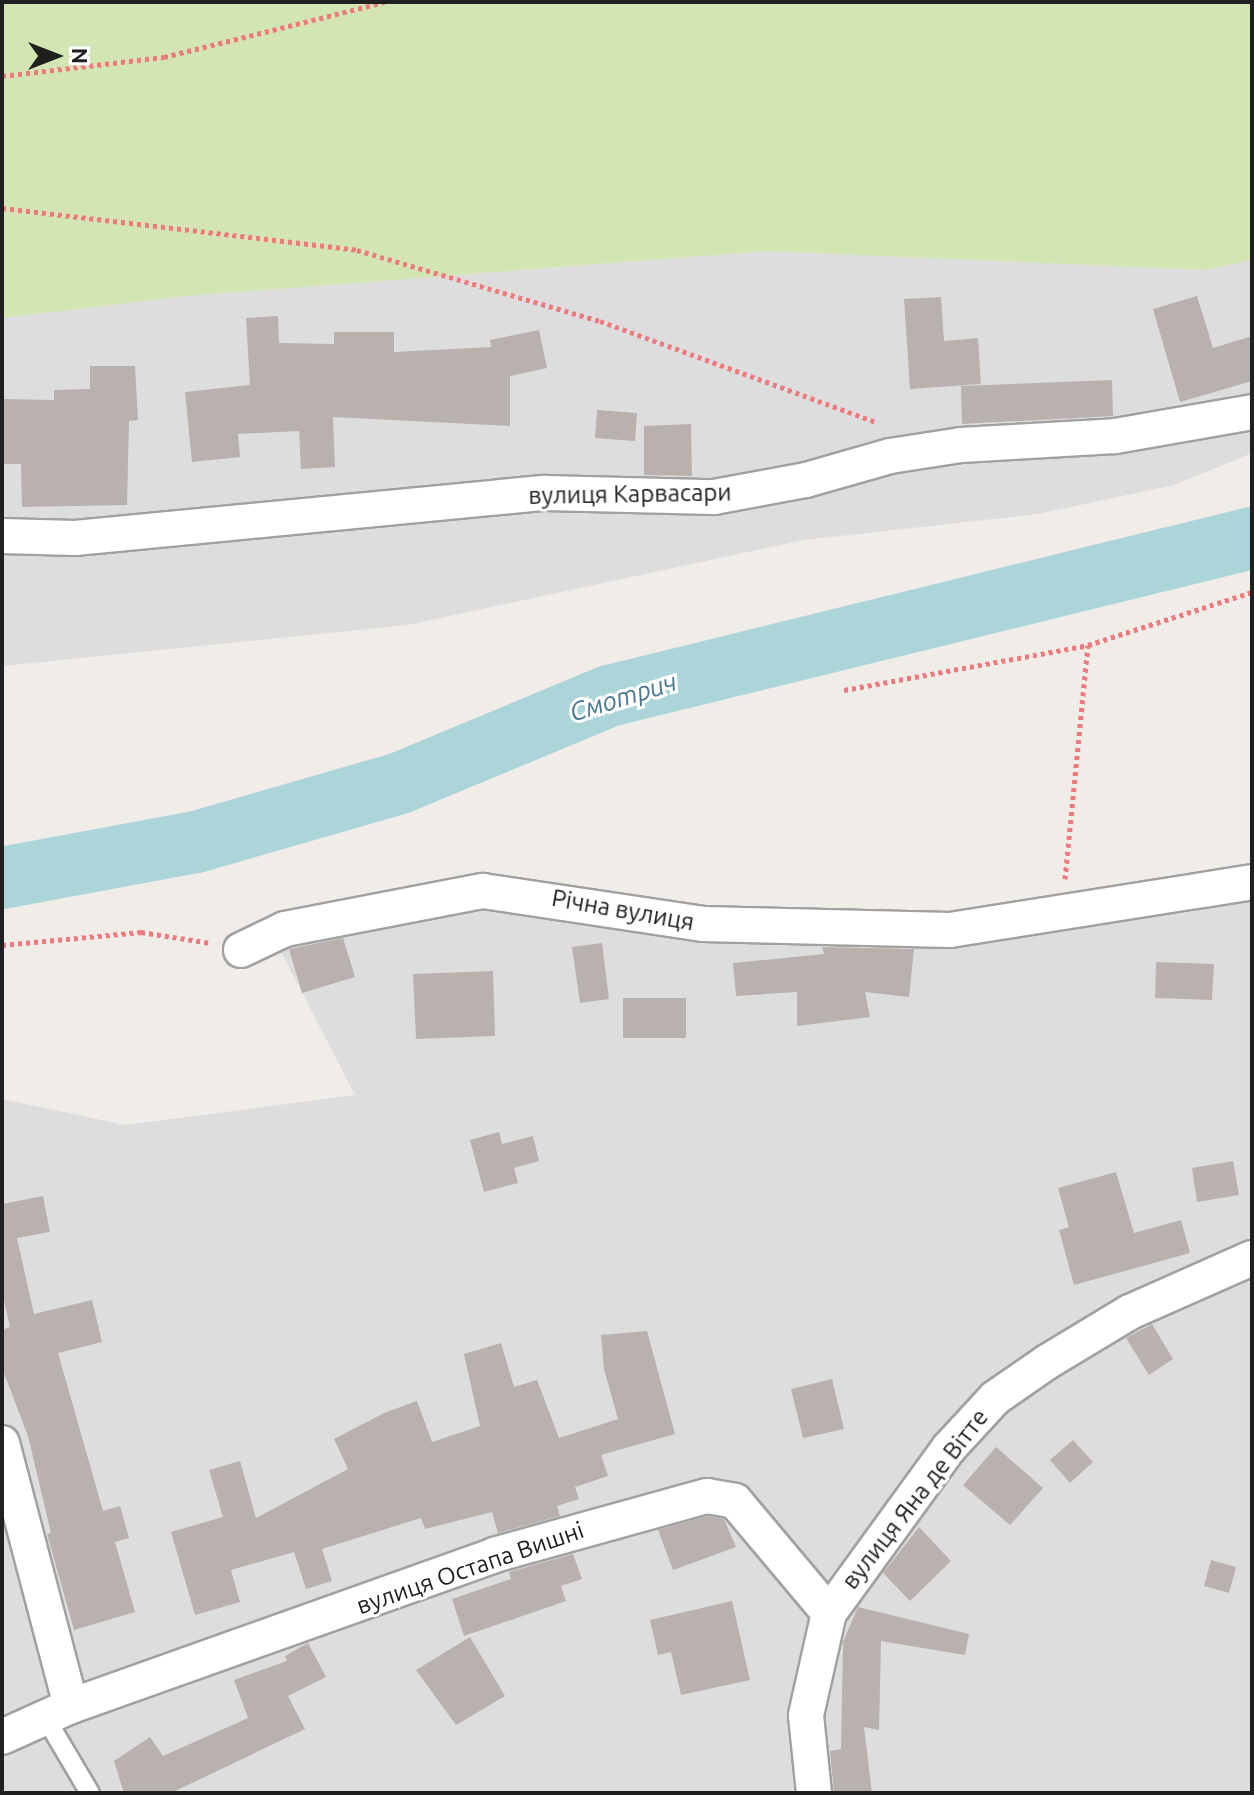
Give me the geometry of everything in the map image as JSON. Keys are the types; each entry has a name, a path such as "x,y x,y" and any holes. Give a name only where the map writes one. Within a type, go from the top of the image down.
{"street":[{"name":"вулиця Карвасари","path":"2,536 75,538 545,493 714,497 806,480 890,456 961,445 1115,436 1252,412"},
{"name":"Річна вулиця","path":"241,950 296,926 483,891 703,924 950,930 1062,915 1252,882"},
{"name":"вулиця Яна де Вітте","path":"814,1793 806,1715 829,1613 877,1541 995,1398 1130,1312 1252,1258"},
{"path":"2,1443 58,1712"},
{"name":"вулиця Остапа Вишні","path":"2,1737 58,1712 494,1555 707,1496 735,1501 829,1613"}],"lane":[{"path":"58,1712 90,1793"}],"path":[{"path":"2,76 164,57 384,2"},
{"path":"2,208 357,250 600,321 885,426"},
{"path":"844,690 1088,645 1252,592"},
{"path":"1062,915 1088,645"},
{"path":"2,945 141,932 241,950"}],"shaded area":[{"path":"768,251 1206,270 1252,260 1252,453 1174,485 1038,514 804,540 408,625 2,666 2,318 187,296"},
{"path":"1252,898 1252,1793 2,1793 2,1099 125,1125 355,1095 276,942 516,900 717,935"}],"green space":[{"path":"2,2 1252,2 1252,260 1206,270 767,251 187,296 2,318"}],"building":[{"path":"1197,296 1213,348 1252,336 1252,381 1180,402 1153,309"},
{"path":"941,297 944,341 978,338 981,384 910,389 904,299"},
{"path":"278,316 279,343 334,344 334,332 394,332 394,352 491,347 490,340 539,330 547,368 510,376 510,426 333,417 335,467 301,469 299,431 238,434 240,457 192,462 185,392 250,385 246,318"},
{"path":"90,366 135,366 138,420 129,421 127,505 22,507 21,464 2,464 2,399 54,400 54,390 90,389"},
{"path":"1112,380 1113,416 962,424 961,386"},
{"path":"597,410 637,413 635,441 595,438"},
{"path":"691,424 692,476 644,475 644,426"},
{"path":"343,938 355,977 302,993 289,949"},
{"path":"602,943 609,999 580,1003 572,947"},
{"path":"822,947 914,949 909,997 865,992 870,1017 797,1026 797,992 736,996 733,963 824,954"},
{"path":"1156,962 1214,964 1212,1000 1155,998"},
{"path":"493,971 495,1036 416,1039 413,974"},
{"path":"623,998 686,998 686,1038 623,1038"},
{"path":"499,1132 502,1144 533,1136 539,1161 514,1168 518,1183 484,1192 470,1140"},
{"path":"1233,1161 1239,1195 1197,1202 1192,1168"},
{"path":"1116,1172 1134,1233 1181,1220 1190,1253 1074,1285 1059,1230 1069,1227 1058,1188"},
{"path":"43,1196 50,1232 17,1238 34,1314 92,1300 102,1342 58,1353 103,1511 120,1506 129,1538 115,1542 135,1612 74,1630 47,1534 51,1533 28,1436 2,1368 2,1330 10,1327 2,1292 2,1204"},
{"path":"1152,1324 1173,1359 1149,1375 1126,1338"},
{"path":"647,1331 675,1434 601,1455 608,1476 575,1487 579,1499 557,1506 560,1516 498,1533 492,1512 425,1529 421,1518 322,1549 332,1581 306,1589 294,1552 231,1570 240,1602 195,1615 171,1532 223,1517 209,1470 240,1461 256,1518 348,1469 334,1439 384,1413 417,1401 432,1442 480,1426 464,1354 501,1343 514,1387 537,1380 559,1438 618,1419 604,1369 601,1335"},
{"path":"832,1379 844,1429 803,1438 791,1389"},
{"path":"1073,1440 1093,1462 1070,1483 1050,1460"},
{"path":"996,1447 1043,1488 1010,1525 963,1485"},
{"path":"708,1516 724,1519 736,1547 673,1570 658,1530"},
{"path":"919,1527 951,1561 910,1601 883,1573"},
{"path":"573,1554 582,1579 561,1586 566,1601 464,1636 452,1599 511,1579 509,1572"},
{"path":"1211,1560 1236,1567 1229,1593 1204,1586"},
{"path":"732,1601 750,1680 681,1695 671,1652 658,1655 650,1620"},
{"path":"858,1607 969,1634 965,1655 881,1641 879,1730 864,1727 872,1793 834,1793 830,1751 841,1749 843,1642"},
{"path":"470,1637 505,1696 456,1725 416,1670"},
{"path":"308,1643 326,1677 288,1696 305,1729 171,1793 124,1793 114,1761 150,1737 163,1756 248,1718 234,1680 287,1661 285,1656"}],"waterway":[{"name":"Смотрич","path":"2,878 196,842 400,783 609,696 1252,538"}]}
